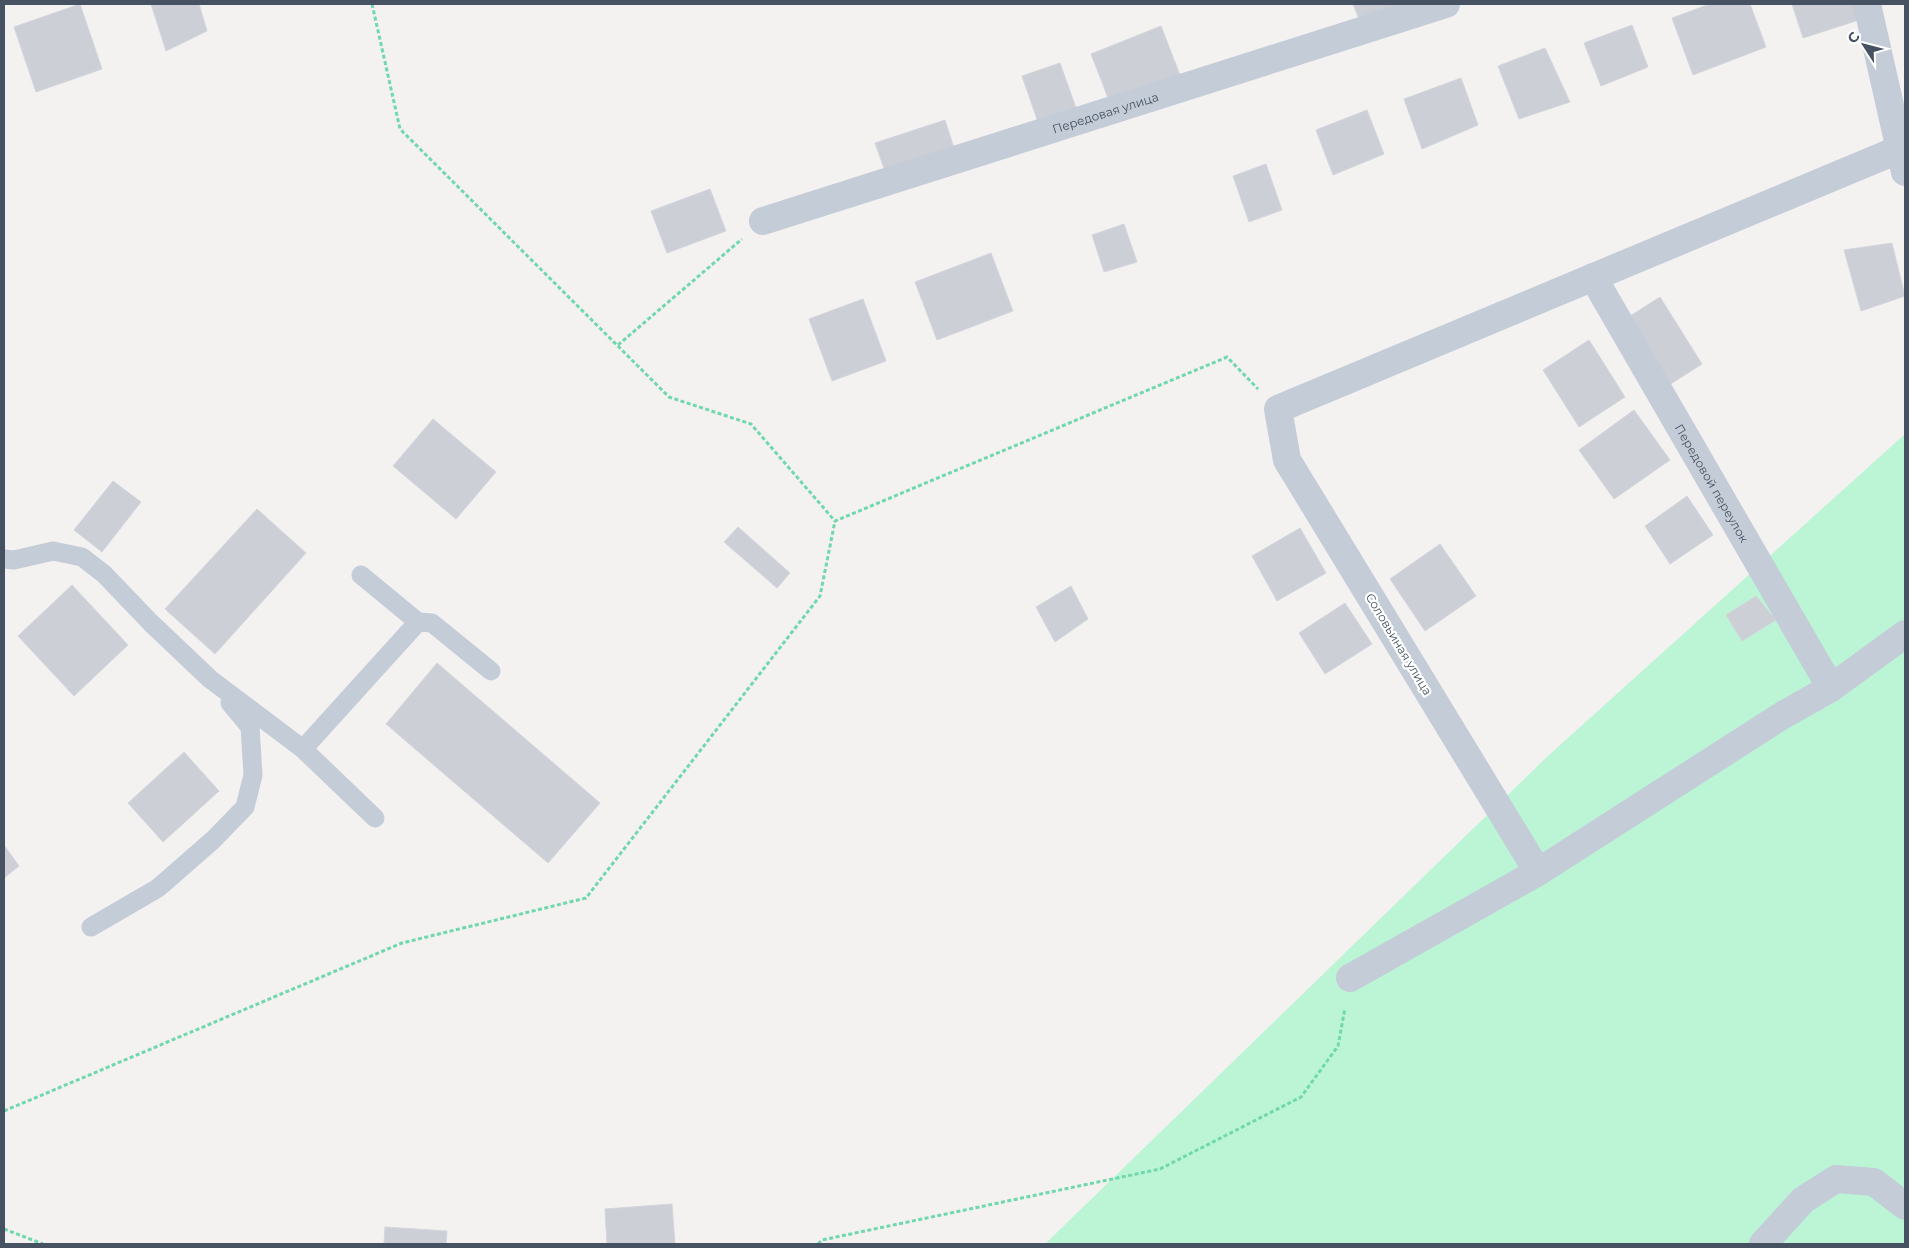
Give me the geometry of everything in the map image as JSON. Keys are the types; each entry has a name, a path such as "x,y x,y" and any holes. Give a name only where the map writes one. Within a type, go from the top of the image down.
{"street":[{"name":"Передовая улица","path":"763,221 1446,4"},
{"path":"1278,409 1593,277 1903,161 1867,4"},
{"name":"Передовой переулок","path":"1593,277 1831,688"},
{"name":"Соловьиная улица","path":"1278,409 1287,460 1538,872"},
{"path":"1350,978 1538,872 1783,715 1831,688 1905,634"},
{"path":"1763,1244 1803,1200 1836,1180 1874,1182 1905,1206"}],"lane":[{"path":"4,560 14,560 53,551 82,557 104,574 151,623 210,679 303,749 374,818"},
{"path":"361,575 418,622 432,623 491,671"},
{"path":"303,749 418,622"},
{"path":"91,927 158,888 214,840 245,807 253,776 250,727 210,679"}],"path":[{"path":"372,4 400,129 669,397 751,424 835,521"},
{"path":"618,345 763,221"},
{"path":"835,521 1227,357 1278,409"},
{"path":"4,1111 402,943 586,898 820,596 835,521"},
{"path":"818,1244 822,1240 1160,1169 1301,1098 1338,1046 1350,978"},
{"path":"4,1229 44,1244"}],"green space":[{"path":"1905,434 1905,1244 1045,1244 1549,755"}],"building":[{"path":"80,4 102,69 36,92 14,27"},
{"path":"151,4 199,4 207,31 166,51"},
{"path":"1353,4 1414,4 1361,24"},
{"path":"1710,4 1750,4 1766,47 1693,75 1672,18"},
{"path":"1792,4 1857,4 1862,19 1803,38"},
{"path":"1632,25 1648,67 1601,86 1584,43"},
{"path":"1161,26 1180,75 1110,103 1091,54"},
{"path":"1545,48 1570,102 1519,119 1498,66"},
{"path":"1060,63 1076,108 1038,122 1022,76"},
{"path":"1461,78 1478,125 1422,149 1404,99"},
{"path":"1367,110 1384,154 1333,175 1316,130"},
{"path":"945,120 955,151 886,174 875,143"},
{"path":"1266,164 1282,210 1249,222 1233,176"},
{"path":"710,189 726,231 667,253 651,211"},
{"path":"1124,224 1137,262 1104,272 1092,235"},
{"path":"1892,243 1905,296 1861,311 1844,250"},
{"path":"991,253 1013,311 937,340 915,282"},
{"path":"1660,297 1702,364 1669,385 1627,318"},
{"path":"863,299 886,361 832,381 809,319"},
{"path":"1589,340 1625,397 1579,427 1543,370"},
{"path":"1634,410 1670,460 1614,499 1579,450"},
{"path":"433,419 496,472 456,519 393,466"},
{"path":"113,481 141,502 102,552 74,530"},
{"path":"1687,496 1713,535 1670,564 1645,526"},
{"path":"257,509 306,553 215,654 165,609"},
{"path":"738,527 790,573 777,588 724,542"},
{"path":"1300,528 1326,573 1277,601 1252,556"},
{"path":"1440,544 1476,596 1425,631 1390,579"},
{"path":"72,585 128,645 74,696 18,636"},
{"path":"1071,586 1088,619 1055,642 1036,607"},
{"path":"1756,596 1776,620 1742,641 1726,615"},
{"path":"1345,603 1372,644 1325,674 1299,633"},
{"path":"437,663 600,803 548,863 386,724"},
{"path":"184,752 219,791 163,842 128,803"},
{"path":"4,845 19,866 4,878"},
{"path":"672,1204 675,1244 607,1244 605,1209"},
{"path":"385,1227 447,1231 446,1244 384,1244"}]}
